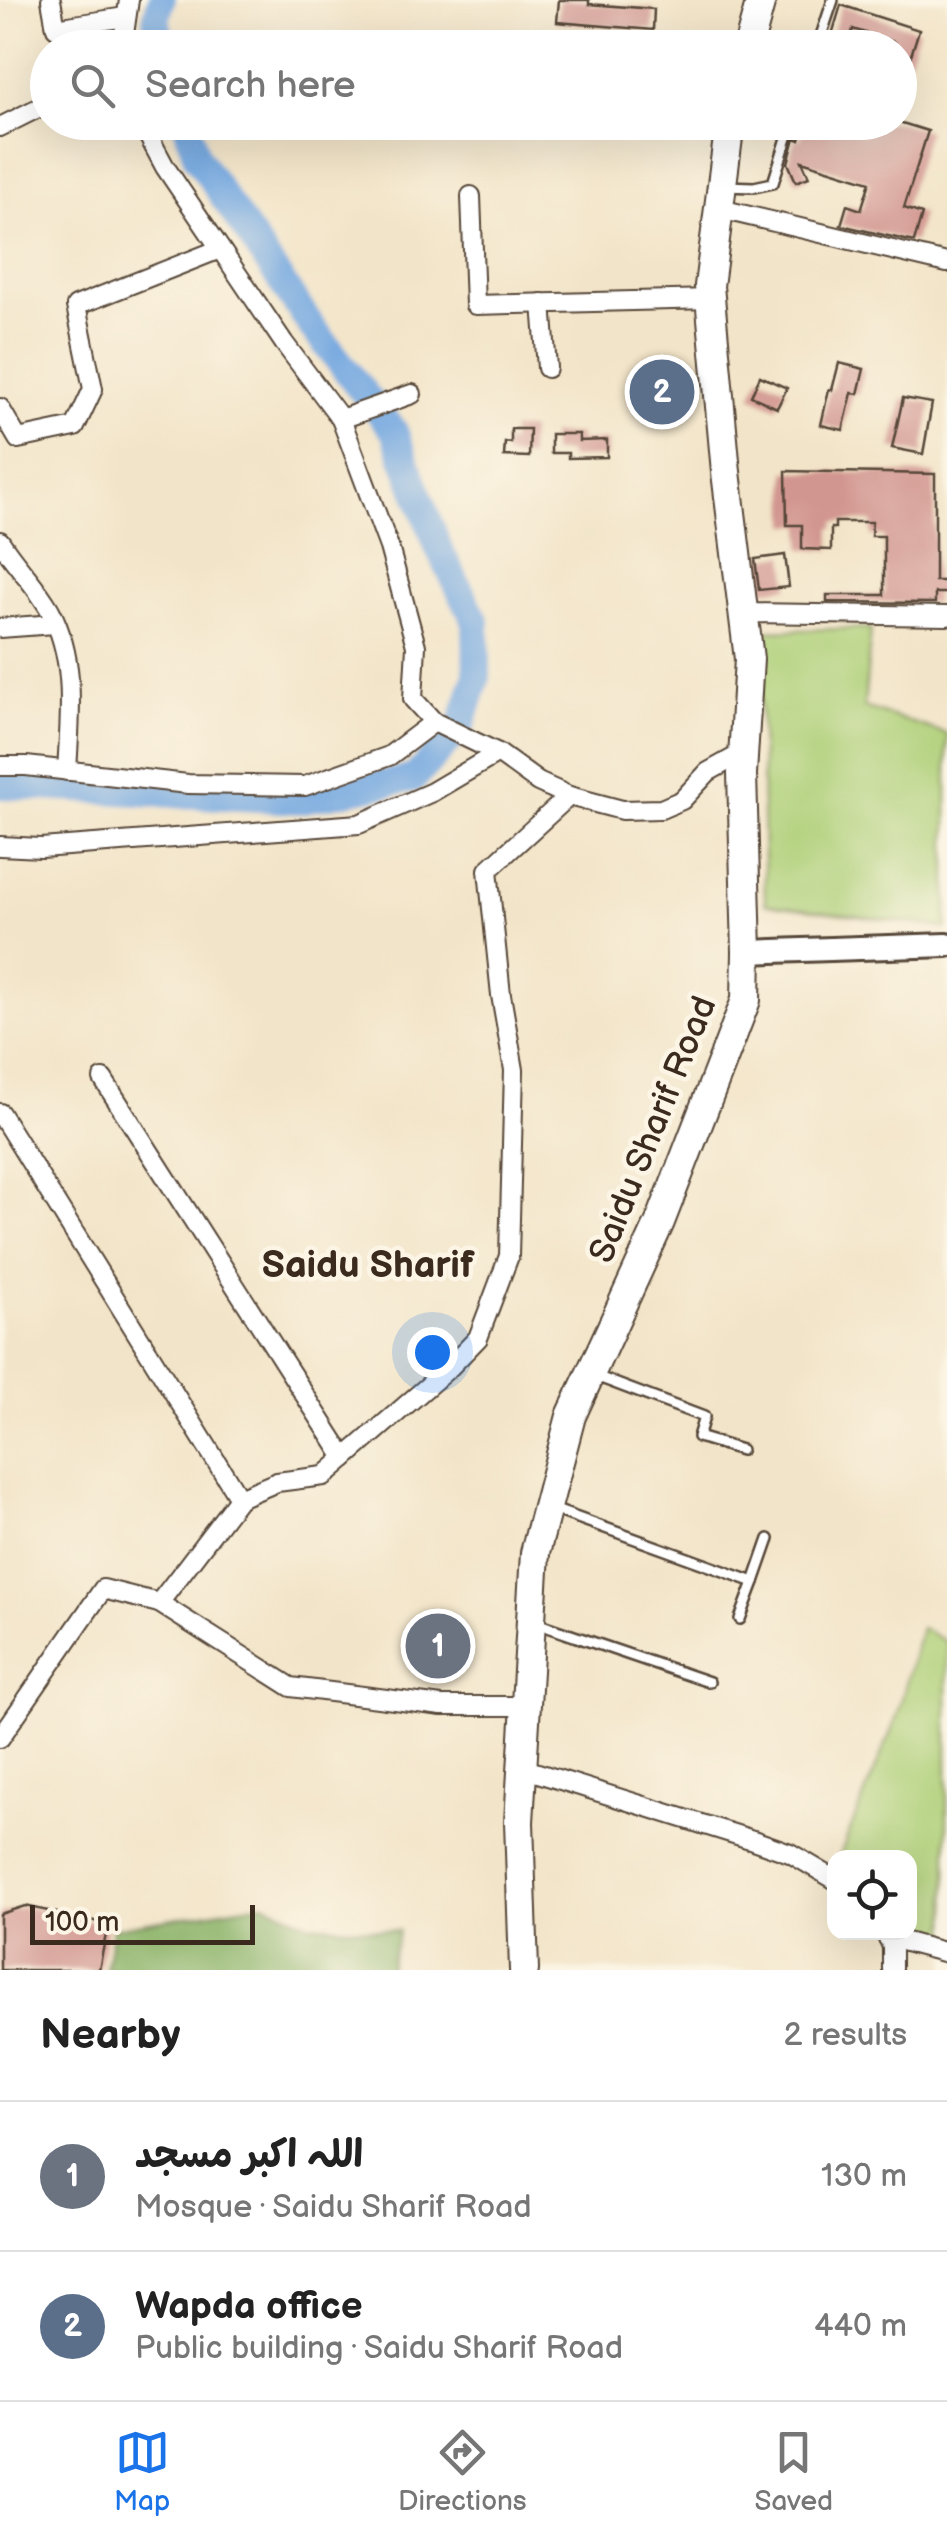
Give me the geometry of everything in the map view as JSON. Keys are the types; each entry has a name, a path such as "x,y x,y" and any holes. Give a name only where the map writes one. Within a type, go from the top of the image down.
{"main road":[{"path":"753,30 761,0"},
{"name":"Saidu Sharif Road","path":"524,1970 519,1822 535,1553 571,1416 660,1222 746,1000 744,752 749,659 726,472 710,286 728,140"}],"street":[{"path":"51,0 56,28 127,8"},
{"path":"0,127 30,112"},
{"path":"151,140 284,343 341,419 389,547 416,646 413,699 434,722 497,753 538,782 569,796 622,810 662,808 682,800 708,772 744,752"},
{"path":"471,196 475,305 711,299"},
{"path":"721,197 947,263"},
{"path":"0,408 18,439 75,428 93,390 76,306 220,249"},
{"path":"542,303 547,368"},
{"path":"341,419 412,394"},
{"path":"0,541 50,611 62,641 70,676 67,771"},
{"path":"743,613 942,616 947,634"},
{"path":"0,628 55,624"},
{"path":"0,766 188,784 305,786 389,756 434,722"},
{"path":"0,846 58,847 360,824 432,792 497,753"},
{"path":"159,1602 239,1498 277,1482 324,1476 450,1368 478,1338 509,1256 514,1070 501,995 488,870 569,796"},
{"path":"747,952 947,945"},
{"path":"104,1079 345,1458"},
{"path":"0,1113 239,1498"},
{"path":"0,1738 103,1589 159,1602 291,1687 442,1706 526,1706"},
{"path":"522,1768 753,1840 790,1854 827,1876"},
{"path":"889,1940 892,1970"},
{"path":"906,1940 947,1953"}],"lane":[{"path":"823,30 833,0"},
{"path":"721,197 773,182 786,140"},
{"path":"590,1374 704,1417 698,1436 742,1450"},
{"path":"547,1507 754,1582"},
{"path":"740,1619 769,1539"},
{"path":"531,1621 710,1682"}],"green space":[{"path":"871,628 864,707 947,734 947,928 765,904 759,631"},
{"path":"921,1628 947,1642 947,1944 917,1925 917,1850 842,1850 897,1717"},
{"path":"264,1903 310,1924 399,1931 389,1970 105,1970 113,1928"}],"building":[{"path":"559,0 654,9 653,30 557,22"},
{"path":"841,5 919,30 917,36 917,30 833,30"},
{"path":"917,128 928,131 904,208 922,214 914,242 841,225 847,205 861,210 870,182 802,161 809,177 796,182 788,163 794,140 917,140"},
{"path":"839,363 864,369 858,394 852,393 843,430 821,425"},
{"path":"760,376 787,388 777,408 751,396"},
{"path":"903,398 932,403 923,454 892,448"},
{"path":"511,429 530,429 529,457 504,456 505,442 511,443"},
{"path":"551,434 579,434 579,441 607,440 607,457 568,458 568,453 551,453"},
{"path":"786,471 935,474 935,581 947,581 947,593 935,593 935,603 827,602 827,595 884,595 884,536 871,536 872,522 835,522 835,528 831,528 831,550 802,549 802,525 787,525"},
{"path":"785,555 789,587 759,590 755,559"},
{"path":"25,1906 108,1924 99,1970 0,1970 0,1914"}],"waterway":[{"path":"158,30 156,20 161,0"},
{"path":"0,785 299,800 414,778 460,729 477,676 476,622 439,549 394,431 312,327 197,158 192,140"}],"place":[{"name":"Wapda office","path":"662,392"},
{"name":"اللہ اکبر مسجد","path":"438,1646"}],"district":[{"name":"Saidu Sharif","path":"368,1264"}]}
